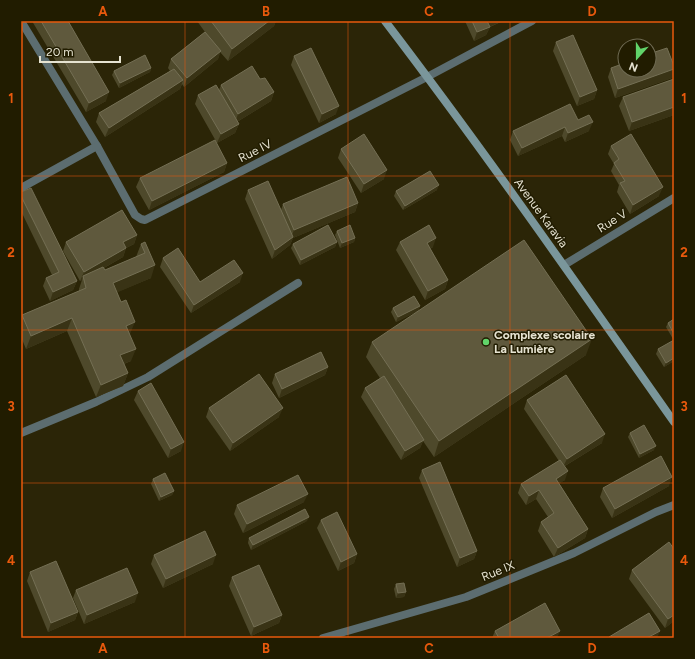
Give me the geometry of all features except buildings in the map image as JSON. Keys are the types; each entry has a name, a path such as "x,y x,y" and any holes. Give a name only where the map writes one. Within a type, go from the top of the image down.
{"street":[{"name":"Rue IV","path":"21,21 98,146 135,216 145,220 427,77 532,21"},
{"name":"Avenue Karavia","path":"385,21 564,265 674,422"},
{"path":"21,188 98,146"},
{"name":"Rue V","path":"564,265 674,198"},
{"path":"21,433 96,402 148,377 298,283"},
{"name":"Rue IX","path":"323,638 466,597 574,553 656,512 674,505"}],"place":[{"name":"Complexe scolaire La Lumière","path":"486,342"}]}
